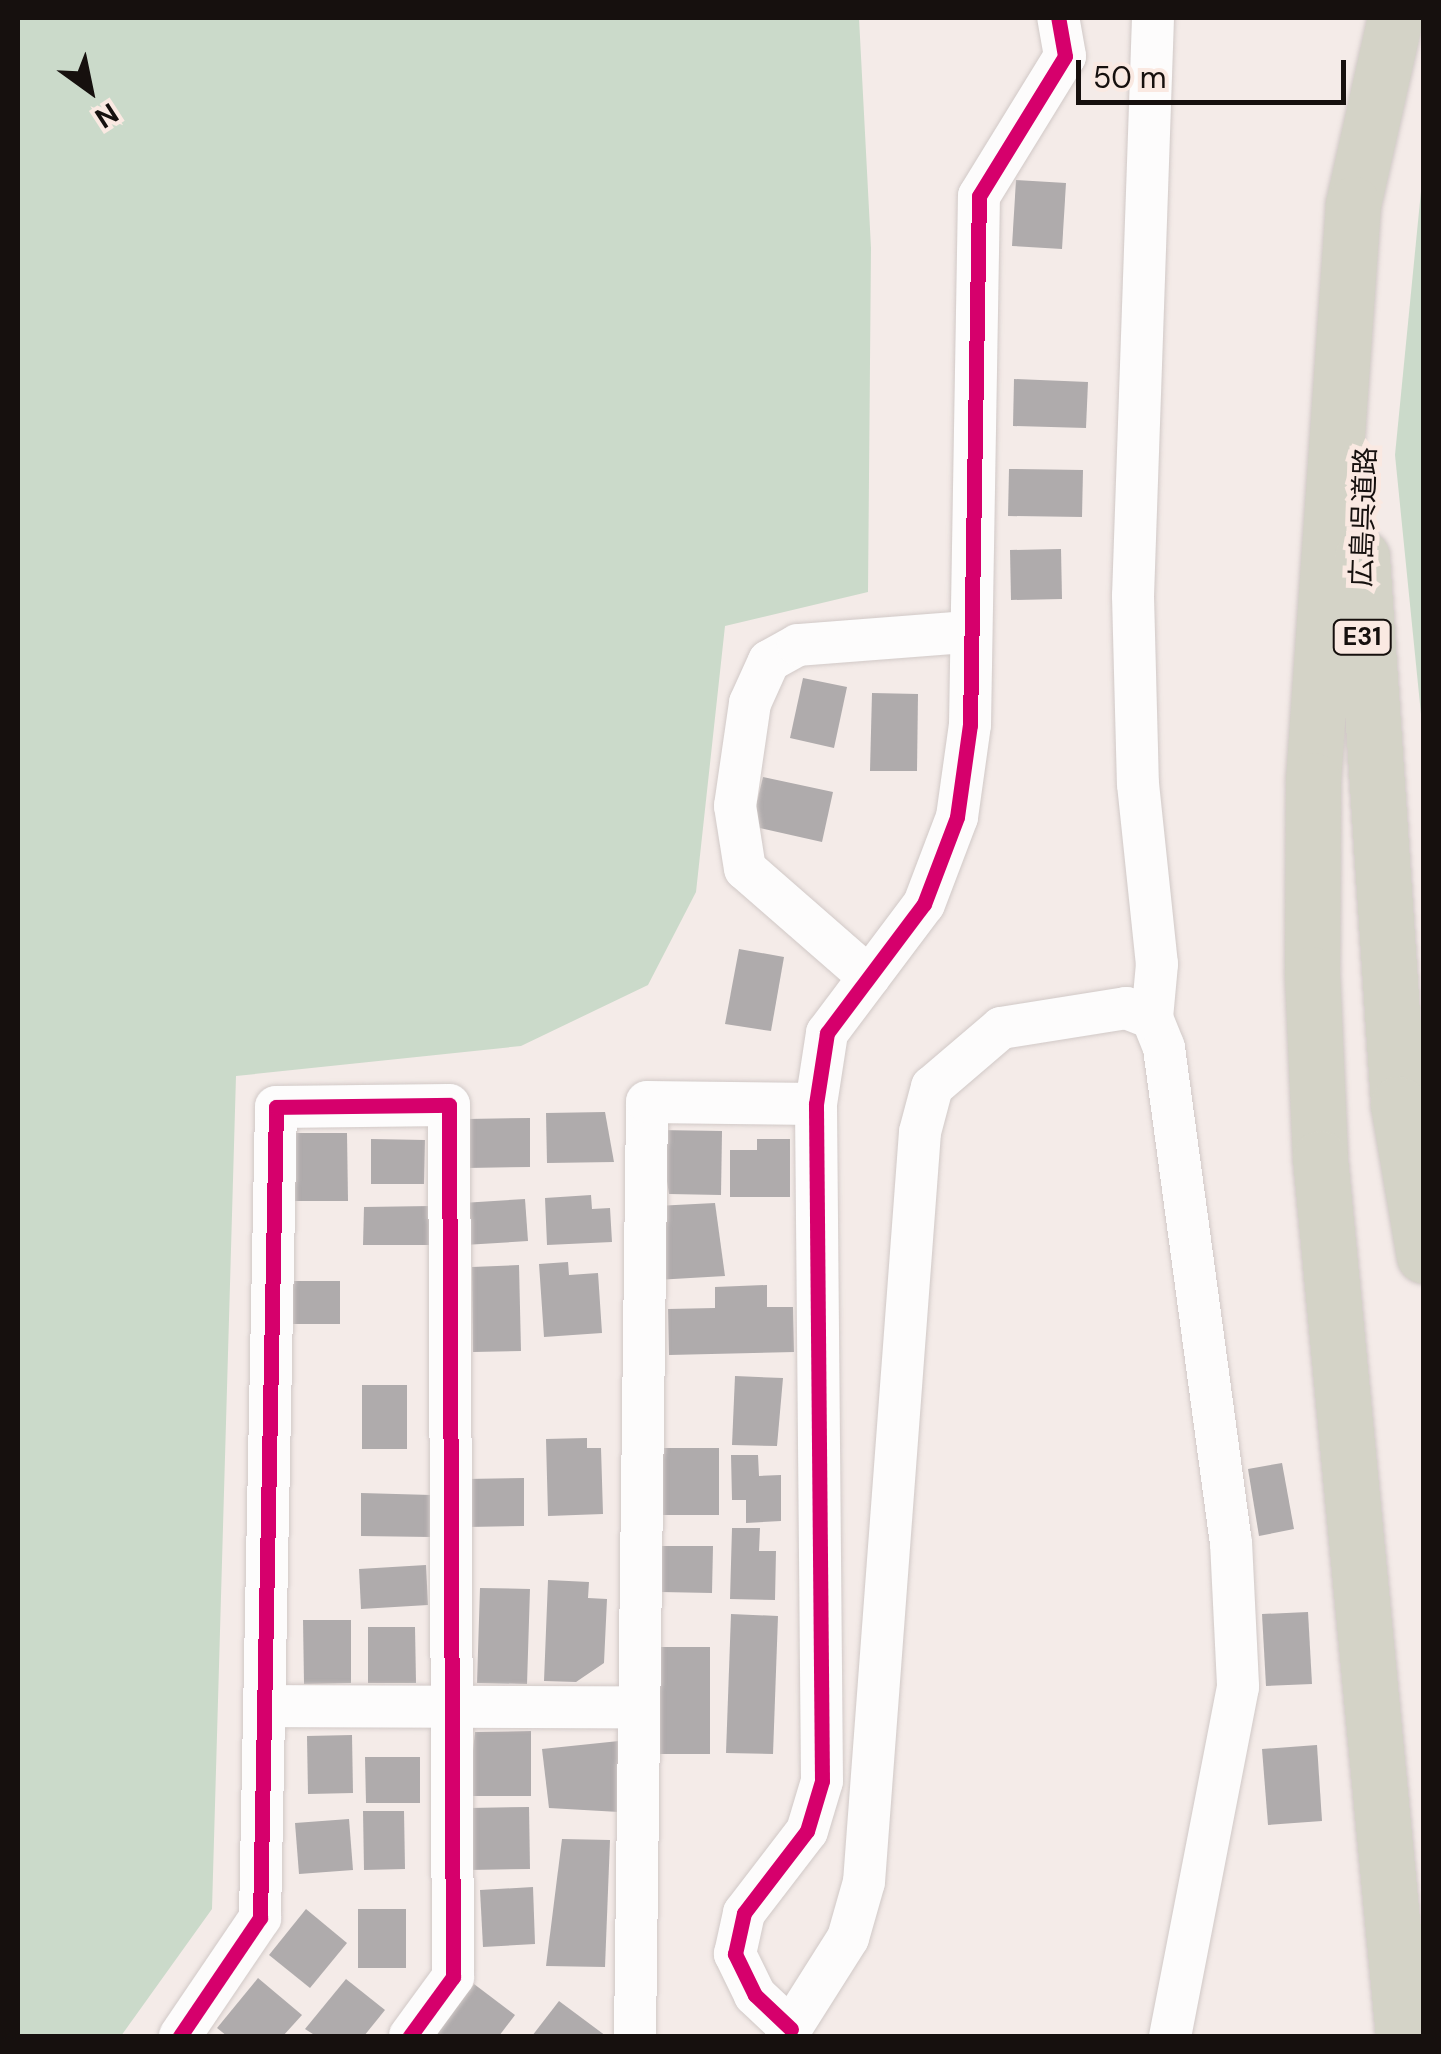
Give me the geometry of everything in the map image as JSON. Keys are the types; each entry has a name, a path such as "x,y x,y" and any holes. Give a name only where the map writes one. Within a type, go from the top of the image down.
{"highway":[{"path":"1395,18 1353,204 1313,780 1312,974 1402,2036"},
{"name":"広島呉道路","path":"1404,18 1369,344 1361,613 1398,1104 1424,1256"},
{"path":"1361,613 1424,976"}],"street":[{"path":"1058,18 1065,56 979,196 967,632 970,724 957,818 924,904 827,1033 816,1104 822,1781 807,1830 744,1913 735,1954 754,1994 788,2033 848,1938 864,1882 920,1132 932,1086 1002,1028 1126,1008 1152,1018"},
{"path":"1153,18 1134,596 1138,784 1157,964 1152,1018 1164,1048 1232,1542 1238,1687 1170,2036"},
{"path":"870,977 744,869 735,806 750,703 768,661 798,645 967,632"},
{"path":"635,2036 646,1102 816,1104"},
{"path":"180,2036 260,1918 276,1106 449,1106 452,1977 410,2036"},
{"path":"264,1706 639,1707"}],"green space":[{"path":"18,18 859,18 871,248 868,592 725,626 696,892 648,985 521,1046 236,1076 212,1909 121,2036 18,2036"},
{"path":"1423,171 1423,734 1395,455"}],"building":[{"path":"1016,180 1066,183 1062,249 1012,246"},
{"path":"1014,379 1088,382 1086,428 1013,426"},
{"path":"1009,469 1083,470 1082,517 1008,516"},
{"path":"1061,549 1062,599 1011,600 1010,550"},
{"path":"803,678 847,687 834,748 790,738"},
{"path":"872,693 918,694 917,771 870,771"},
{"path":"763,777 833,792 822,842 751,826"},
{"path":"739,949 784,957 771,1031 725,1024"},
{"path":"605,1112 614,1162 547,1163 546,1113"},
{"path":"530,1118 530,1167 467,1168 467,1119"},
{"path":"659,1130 722,1131 721,1195 669,1194"},
{"path":"287,1133 347,1133 348,1201 287,1201"},
{"path":"371,1139 425,1140 424,1184 371,1184"},
{"path":"757,1139 790,1139 790,1197 730,1197 730,1150 757,1150"},
{"path":"591,1195 592,1209 610,1208 612,1242 547,1245 545,1198"},
{"path":"525,1199 528,1241 464,1245 462,1203"},
{"path":"715,1203 725,1276 656,1280 656,1206"},
{"path":"431,1206 431,1245 363,1245 364,1207"},
{"path":"568,1262 569,1275 598,1273 602,1333 544,1337 539,1264"},
{"path":"519,1265 521,1351 473,1352 472,1267"},
{"path":"288,1281 340,1281 340,1324 288,1324"},
{"path":"767,1285 767,1307 793,1307 794,1352 669,1355 668,1309 715,1308 715,1287"},
{"path":"735,1376 783,1378 777,1446 732,1445"},
{"path":"362,1385 407,1385 407,1449 362,1449"},
{"path":"587,1438 587,1448 601,1448 603,1514 548,1516 546,1439"},
{"path":"656,1448 719,1448 719,1515 656,1515"},
{"path":"731,1455 758,1455 759,1476 781,1475 781,1521 746,1523 746,1500 732,1500"},
{"path":"1282,1463 1294,1529 1259,1536 1248,1469"},
{"path":"524,1478 524,1526 467,1527 466,1479"},
{"path":"361,1493 431,1495 430,1537 361,1536"},
{"path":"732,1528 760,1528 759,1551 776,1551 775,1600 730,1599"},
{"path":"661,1546 713,1546 712,1593 661,1592"},
{"path":"426,1565 428,1605 361,1609 359,1569"},
{"path":"548,1580 589,1582 588,1598 607,1599 604,1663 576,1682 544,1681"},
{"path":"480,1588 530,1589 527,1684 477,1683"},
{"path":"1308,1612 1312,1684 1266,1686 1262,1614"},
{"path":"731,1614 778,1616 773,1754 726,1753"},
{"path":"303,1620 351,1620 351,1683 304,1684"},
{"path":"368,1627 415,1627 416,1683 368,1683"},
{"path":"659,1647 710,1647 710,1754 659,1754"},
{"path":"531,1731 531,1796 468,1796 475,1732"},
{"path":"352,1735 353,1793 308,1794 307,1736"},
{"path":"619,1741 619,1812 549,1808 542,1749"},
{"path":"1317,1745 1322,1821 1268,1825 1262,1749"},
{"path":"365,1757 420,1757 420,1803 366,1803"},
{"path":"529,1807 530,1869 470,1870 469,1808"},
{"path":"363,1811 404,1811 405,1869 364,1870"},
{"path":"349,1819 353,1870 299,1874 295,1823"},
{"path":"562,1839 610,1840 605,1967 546,1966"},
{"path":"533,1887 535,1944 483,1947 480,1890"},
{"path":"306,1909 347,1943 310,1988 269,1955"},
{"path":"358,1909 406,1909 406,1968 358,1968"},
{"path":"258,1978 302,2015 283,2036 227,2036 217,2028"},
{"path":"346,1979 385,2010 364,2036 316,2036 305,2029"},
{"path":"474,1984 515,2015 499,2036 435,2036"},
{"path":"559,2001 606,2036 532,2036"}],"cycle path":[{"path":"791,2029 755,1995 735,1954 744,1913 807,1831 822,1781 816,1104 827,1033 924,904 957,817 970,725 979,196 1065,56 1058,18"},
{"path":"180,2036 260,1918 276,1107 449,1105 453,1977 410,2036"}]}
